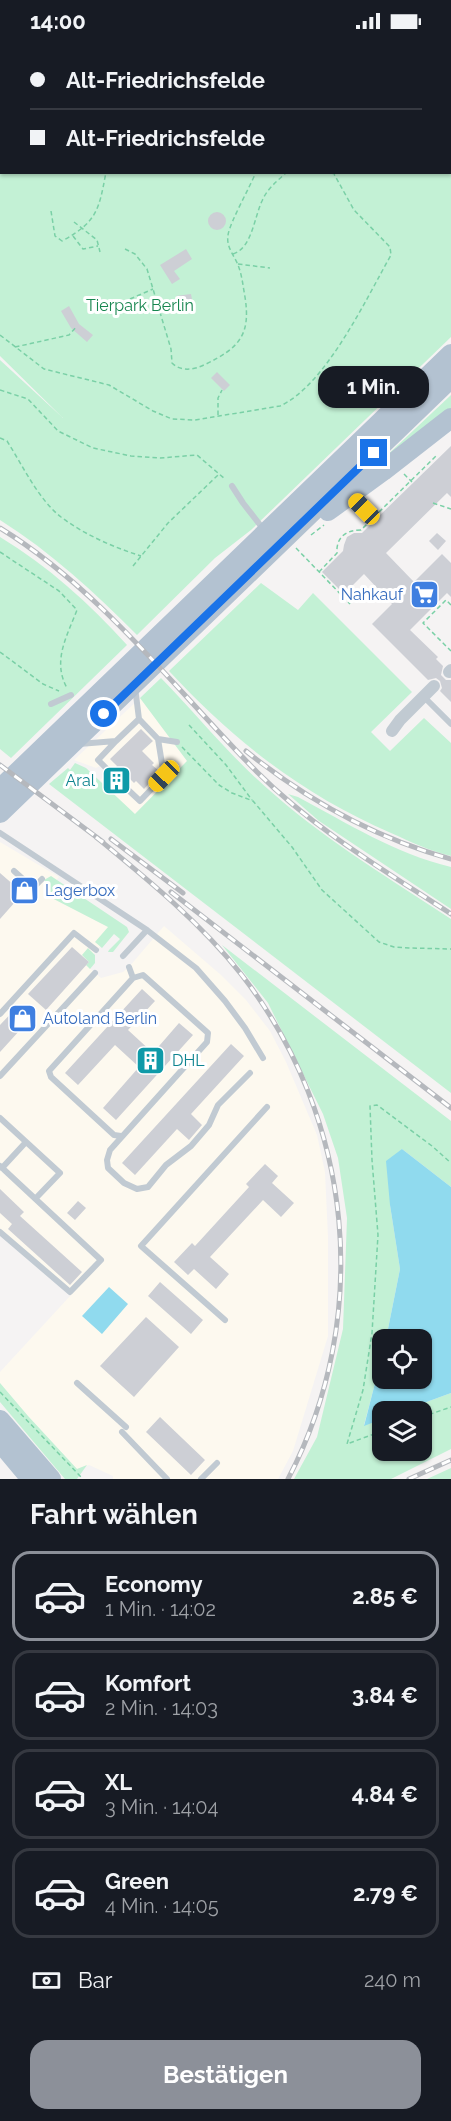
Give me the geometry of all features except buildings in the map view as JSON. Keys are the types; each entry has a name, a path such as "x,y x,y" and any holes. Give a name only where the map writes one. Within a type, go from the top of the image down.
{"main road":[{"path":"0,789 77,701 148,647 451,354"},
{"path":"294,540 374,453 451,378"},
{"path":"0,813 135,684 294,540 451,418"},
{"path":"0,1420 51,1479"},
{"path":"0,1442 31,1479"}],"street":[{"path":"392,731 434,686"}],"lane":[{"path":"232,486 266,532"},
{"path":"351,495 373,518"},
{"path":"124,786 140,801 164,776 158,739 139,719 135,684"},
{"path":"423,696 451,724"},
{"path":"51,704 77,701"},
{"path":"110,772 98,760 139,719"},
{"path":"158,739 177,742"},
{"path":"72,744 116,741"},
{"path":"0,833 147,930 196,968 209,981 245,1028 263,1058"},
{"path":"14,871 33,888 42,879"},
{"path":"123,956 147,930"},
{"path":"0,1014 74,933 96,951"},
{"path":"129,967 133,978"},
{"path":"0,1076 95,973"},
{"path":"121,1136 114,1135 51,1077 49,1071 133,978 143,975 208,1033 207,1042 110,1150 107,1160 108,1168 124,1183 137,1189 148,1187 166,1165 191,1146 209,1125 218,1104 250,1073"},
{"path":"225,1320 141,1246 267,1107"},
{"path":"0,1118 60,1173 36,1198"},
{"path":"0,1232 70,1292 101,1260 1,1167 26,1142"},
{"path":"77,1383 124,1430 167,1479"},
{"path":"201,1479 217,1463"}],"path":[{"path":"51,211 55,236 62,241 84,228 96,214 106,174"},
{"path":"125,249 141,261 147,269 171,350 172,363 183,369 199,367 225,355 237,344 245,330 247,317 242,276 228,247 228,234 255,174"},
{"path":"232,254 244,248 268,190 285,174"},
{"path":"0,335 44,369 109,385 164,417 184,421 280,406 298,396 329,360 391,255 390,247 354,210 334,174"},
{"path":"74,222 93,235 100,252"},
{"path":"72,236 83,249 99,246"},
{"path":"237,264 270,268"},
{"path":"130,299 153,289"},
{"path":"14,347 69,335 77,326"},
{"path":"0,390 28,399 58,431 93,448 141,457 196,455 232,486"},
{"path":"218,416 218,398 222,390"},
{"path":"0,438 7,441 44,498 60,517 108,545 141,556"},
{"path":"133,566 168,523 218,474"},
{"path":"405,474 412,482"},
{"path":"432,503 451,509"},
{"path":"294,540 350,604"},
{"path":"0,552 60,591 77,610 64,642 59,663 62,679 77,701"},
{"path":"451,605 446,600 423,623 451,651"},
{"path":"0,652 49,687"},
{"path":"189,725 226,765 292,847 322,890 379,942 394,947 451,949"},
{"path":"177,742 219,785 253,801"},
{"path":"372,1435 347,1444 363,1390 373,1322 378,1235 370,1106 377,1105 451,1163"},
{"path":"0,1392 81,1477"},
{"path":"432,1414 451,1407"}],"shaded area":[{"path":"140,698 187,761 134,815 100,780 107,773 100,766 96,768 74,760"},
{"path":"0,842 59,877 45,894 114,930 86,965 101,978 123,972 164,926 221,975 246,1000 270,1031 286,1062 317,1135 325,1172 328,1237 328,1336 293,1451 278,1479 113,1479 113,1476 89,1465 77,1469 0,1383 0,1372 71,1295 0,1231"}],"green space":[{"name":"Tierpark Berlin","path":"0,174 451,174 451,337 251,530 215,558 137,635 72,574 19,532 0,520 0,360 63,418 0,356"},
{"path":"451,395 451,411 382,460"},
{"path":"0,537 35,560 67,586 127,645 11,758 0,749"},
{"path":"261,583 298,610 313,593 412,692 371,732 390,751 424,718 451,743 451,856 421,846 359,818 299,784 245,743 169,671"},
{"path":"161,678 246,768 297,813 318,830 451,919 451,1093 49,784 68,768 70,770 75,763 86,768 135,814 187,761 140,698"},
{"path":"288,794 298,797 391,846 451,867 451,909 319,821"},
{"path":"51,876 127,927 129,932 113,952 108,952 120,939 114,934 102,948 95,942 108,927 44,894 50,887 44,880"},
{"path":"222,945 451,1121 451,1187 402,1149 390,1205 400,1269 388,1329 372,1329 374,1389 364,1425 372,1422 372,1461 427,1461 391,1479 294,1479 317,1437 343,1329 347,1218 338,1158 323,1114 268,1003"},
{"path":"88,948 95,955 95,963 90,969 86,965 89,962 82,955"},
{"path":"0,1383 77,1469 87,1465 77,1479 65,1479 0,1402"},
{"path":"451,1393 451,1449 432,1458 432,1401 429,1401"},
{"path":"451,1468 451,1479 427,1479"}],"water":[{"path":"402,1149 451,1187 451,1393 429,1401 372,1401 372,1423 364,1426 374,1389 432,1389 432,1329 388,1329 400,1269 386,1161"},
{"path":"109,1287 128,1304 102,1334 82,1316"}],"railway":[{"path":"0,528 37,553 104,610 279,793 350,848 451,914"},
{"path":"246,751 293,786 343,816 395,840 451,859"},
{"path":"0,765 103,842"},
{"path":"96,837 191,919 241,974 279,1031 308,1091 328,1155 339,1220 340,1286 332,1352 315,1416 288,1479"},
{"path":"111,839 183,893"},
{"path":"171,892 451,1108"},
{"path":"409,1479 451,1460"}],"place":[{"name":"Nahkauf","path":"424,594"},
{"name":"Aral","path":"116,780"},
{"name":"Lagerbox","path":"24,890"},
{"name":"Autoland Berlin","path":"22,1018"},
{"name":"DHL","path":"151,1060"}],"route":[{"path":"104,714 374,453"}]}
